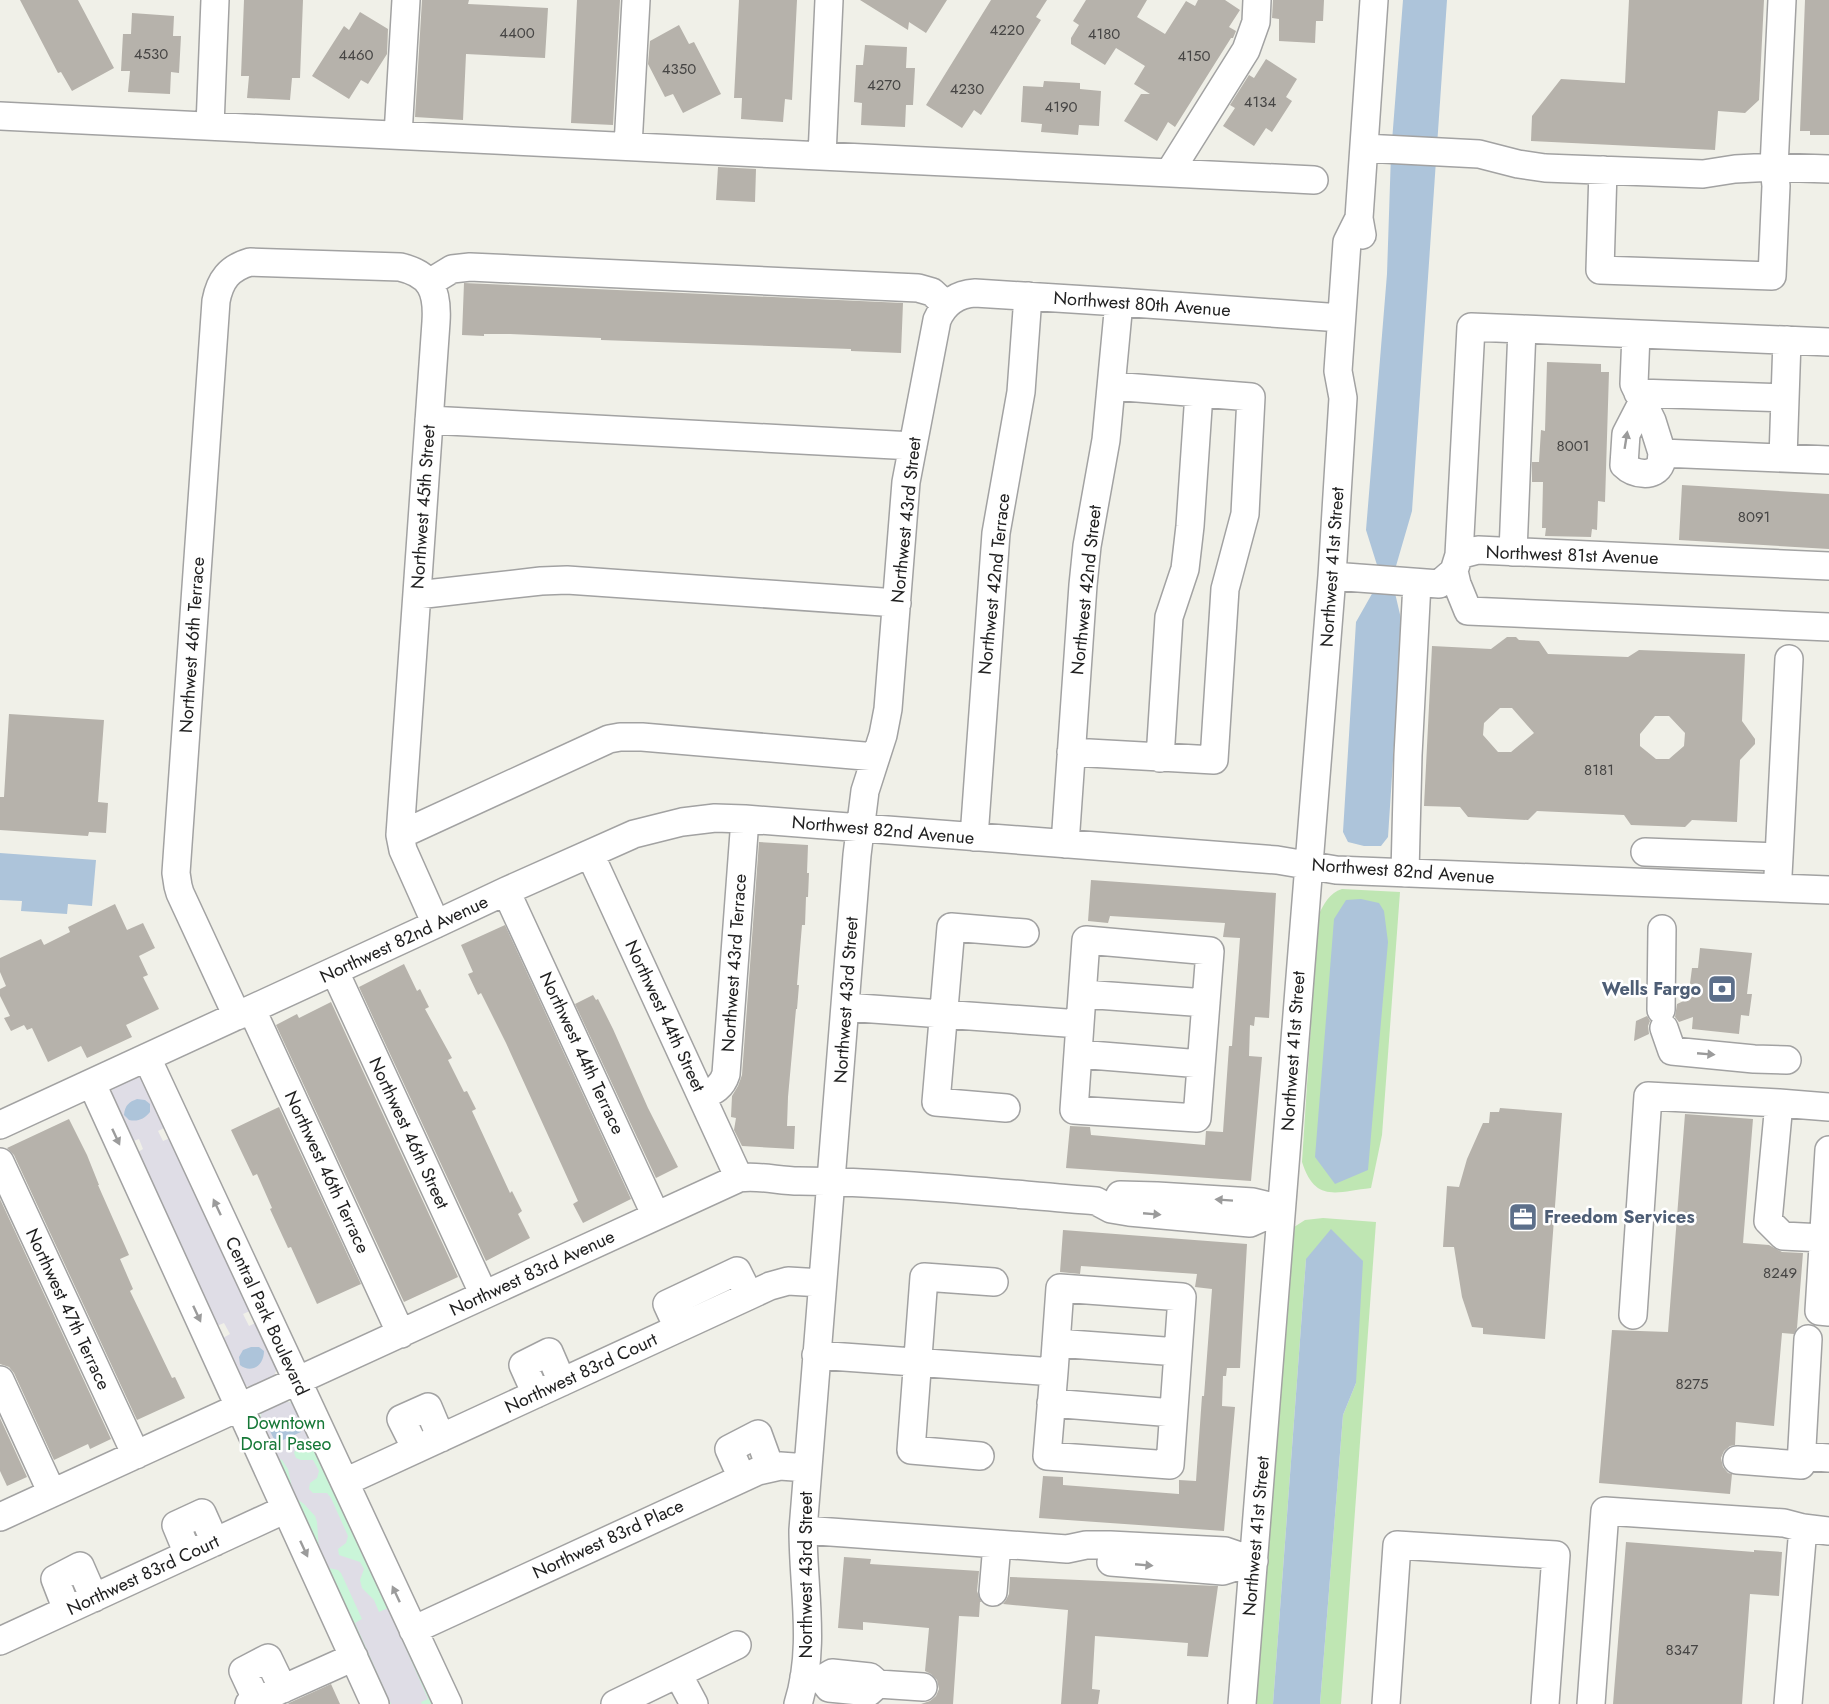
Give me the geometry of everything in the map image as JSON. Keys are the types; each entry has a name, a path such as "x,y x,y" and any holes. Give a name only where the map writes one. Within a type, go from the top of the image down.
{"street":[{"path":"210,126 215,0"},
{"path":"398,135 406,0"},
{"path":"628,146 636,0"},
{"path":"822,156 829,0"},
{"path":"1169,173 1246,50 1256,22 1257,0"},
{"name":"Northwest 41st Street","path":"1242,1704 1332,576 1343,398 1338,371 1341,318 1347,242 1359,218 1370,148 1374,0"},
{"path":"1603,170 1600,270 1772,276 1776,186 1774,167 1782,0"},
{"path":"0,116 1314,180"},
{"path":"1370,148 1487,155 1532,166 1603,170 1703,174 1735,169 1774,167 1829,169"},
{"name":"Northwest 41st Street","path":"1343,398 1354,372 1363,242 1359,218"},
{"name":"Northwest 46th Terrace","path":"401,1334 245,1013 180,893 176,873 216,301 221,283 226,275 236,267 258,261 400,267 414,271 429,283"},
{"path":"429,283 452,270 470,267 685,276 918,288 932,292 946,305"},
{"name":"Northwest 45th Street","path":"429,283 437,310 400,835 403,850 436,924"},
{"name":"Northwest 80th Avenue","path":"946,305 953,299 967,294 1028,296 1341,318"},
{"name":"Northwest 42nd Terrace","path":"974,837 996,533 1018,410 1028,296"},
{"name":"Northwest 42nd Street","path":"1065,844 1085,565 1105,448 1119,302"},
{"name":"Northwest 43rd Street","path":"798,1704 813,1678 808,1648 803,1530 860,828 865,791 883,735 889,701 904,498 934,330 939,315 946,305"},
{"path":"1829,342 1471,327 1456,563 1468,611 1829,627"},
{"path":"1513,552 1522,329"},
{"path":"1636,334 1635,384 1652,421 1662,453 1661,463 1657,470 1648,474 1629,470 1624,465 1626,434 1640,398"},
{"path":"1783,458 1787,340"},
{"path":"1071,752 1214,760 1225,590 1245,514 1251,397 1112,386"},
{"path":"1160,758 1169,617 1185,569 1199,393"},
{"path":"1640,398 1784,398"},
{"path":"429,420 913,446"},
{"path":"1662,453 1829,460"},
{"name":"Northwest 81st Avenue","path":"1332,576 1439,584 1456,563 1478,550 1829,566"},
{"path":"417,595 567,580 897,603"},
{"path":"1405,873 1410,582"},
{"path":"1777,888 1789,659"},
{"path":"400,835 620,737 876,757"},
{"name":"Northwest 82nd Avenue","path":"0,1125 634,834 666,825 715,818 1276,860 1336,870 1829,890"},
{"name":"Northwest 43rd Terrace","path":"702,1096 720,1086 726,1074 745,819"},
{"path":"1645,852 1779,857"},
{"name":"Northwest 44th Street","path":"590,854 739,1178"},
{"name":"Northwest 44th Terrace","path":"506,891 656,1216"},
{"path":"1006,1108 936,1102 951,927 1025,933"},
{"path":"1662,928 1663,1019 1672,1051 1787,1060"},
{"path":"1086,940 1209,951 1197,1118 1074,1110 1083,994 1086,940"},
{"name":"Northwest 46th Street","path":"335,972 484,1295"},
{"path":"1083,994 1206,1003"},
{"path":"845,1007 1080,1023"},
{"path":"1078,1054 1201,1064"},
{"name":"Central Park Boulevard","path":"147,1058 448,1704"},
{"path":"92,1083 375,1704"},
{"path":"1633,1315 1648,1096 1829,1107"},
{"path":"1779,1103 1768,1221 1783,1236 1823,1238"},
{"path":"1829,1150 1819,1311 1829,1312"},
{"name":"Northwest 47th Terrace","path":"0,1162 136,1455"},
{"name":"Northwest 83rd Avenue","path":"0,1517 739,1178 831,1181 1096,1201 1111,1209 1129,1212 1251,1223 1281,1209"},
{"path":"980,1456 911,1450 924,1277 994,1282"},
{"name":"Northwest 83rd Court","path":"345,1482 749,1295 782,1282 822,1283"},
{"path":"1060,1288 1182,1297 1170,1465 1047,1456 1056,1342 1060,1288"},
{"path":"1737,1460 1801,1465 1809,1339"},
{"path":"1056,1342 1178,1352"},
{"path":"816,1355 1054,1372"},
{"path":"0,1380 52,1493"},
{"path":"1051,1403 1173,1413"},
{"path":"1801,1456 1829,1458"},
{"name":"Northwest 83rd Place","path":"413,1629 742,1478 770,1467 808,1468"},
{"name":"Northwest 83rd Court","path":"0,1641 286,1509"},
{"path":"1592,1704 1605,1511 1784,1522 1816,1529 1788,1704"},
{"path":"803,1530 1067,1549 1083,1558 1223,1571 1254,1562"},
{"path":"993,1592 997,1544"},
{"path":"1386,1704 1397,1545 1556,1555 1545,1704"},
{"path":"615,1704 737,1645"},
{"path":"253,1702 354,1657"},
{"path":"678,1674 694,1704"},
{"path":"813,1678 829,1688 869,1692 878,1684 923,1687"}],"green space":[{"path":"1342,889 1400,892 1382,1135 1371,1188 1328,1192 1313,1184 1302,1162 1318,916 1330,896"},
{"path":"1323,1218 1376,1222 1341,1704 1320,1704 1343,1415 1356,1383 1306,1259 1273,1704 1248,1704 1291,1229 1305,1220"},
{"name":"Downtown Doral Paseo","path":"285,1401 293,1403 439,1704 383,1704 261,1439 260,1416 262,1412"}],"shaded area":[{"name":"Downtown Doral Paseo","path":"136,1076 147,1080 172,1124 158,1131 163,1141 170,1138 250,1311 243,1314 249,1326 262,1320 277,1369 273,1378 253,1387 239,1382 216,1342 230,1334 224,1323 217,1326 138,1152 143,1149 139,1139 125,1144 110,1099 113,1087"},
{"path":"280,1402 289,1402 298,1407 317,1438 296,1448 294,1453 296,1458 301,1460 313,1460 319,1471 317,1478 310,1483 309,1489 313,1493 327,1493 331,1498 348,1536 346,1543 338,1549 339,1555 360,1562 364,1569 360,1580 362,1588 374,1600 379,1612 388,1608 428,1699 421,1702 422,1704 391,1704 355,1623 362,1619 341,1573 326,1565 319,1551 315,1516 294,1497 288,1469 282,1460 274,1457 259,1422 262,1412"}],"water":[{"path":"1403,0 1447,0 1412,511 1396,566 1377,565 1366,530 1387,274 1391,154"},
{"path":"1373,592 1395,593 1402,623 1388,837 1381,846 1364,846 1348,842 1343,832 1356,622"},
{"path":"0,853 96,860 92,906 68,904 67,914 21,911 22,901 0,900"},
{"path":"1361,899 1379,903 1384,911 1388,942 1368,1170 1335,1184 1315,1157 1334,919 1346,900"},
{"path":"137,1099 145,1100 150,1104 150,1112 141,1119 129,1120 124,1115 126,1106"},
{"path":"1331,1229 1363,1261 1356,1383 1343,1415 1320,1704 1273,1704 1306,1259"},
{"path":"259,1347 264,1351 262,1361 256,1367 248,1369 240,1365 239,1357 243,1350"},
{"path":"295,1418 301,1432 276,1443 269,1429"}],"building":[{"path":"20,0 78,0 114,68 72,91 61,72 58,73"},
{"path":"244,0 303,0 300,78 292,78 290,100 247,98 249,76 241,76"},
{"path":"422,0 469,0 468,4 548,8 545,58 466,54 463,120 415,117"},
{"path":"577,0 620,0 613,125 571,123"},
{"path":"739,0 797,0 792,100 785,99 783,122 741,119 742,98 734,98"},
{"path":"860,0 947,0 926,33 909,22 908,30"},
{"path":"991,0 1047,0 1036,17 1041,20 981,115 974,110 962,128 926,105"},
{"path":"1086,0 1147,0 1137,17 1165,34 1186,1 1195,6 1198,0 1225,0 1240,10 1229,27 1236,31 1233,38 1175,127 1168,122 1157,141 1124,121 1141,94 1150,94 1134,84 1145,66 1116,48 1105,65 1071,44 1071,38 1079,25 1073,21"},
{"path":"1273,0 1324,0 1323,21 1316,21 1315,43 1279,41 1279,19 1272,18"},
{"path":"1629,0 1764,0 1759,100 1745,113 1718,111 1715,150 1531,141 1532,116 1561,79 1625,83"},
{"path":"1805,0 1829,0 1829,135 1810,135 1810,131 1800,131"},
{"path":"360,12 388,29 387,54 368,84 361,80 349,99 312,76 344,26 349,30"},
{"path":"132,13 174,16 173,36 181,36 179,73 171,72 170,94 128,92 130,71 121,71 123,34 131,34"},
{"path":"679,25 689,44 694,42 721,94 683,113 673,94 665,97 648,64 650,41"},
{"path":"865,45 907,47 906,68 915,68 913,105 906,105 905,127 861,125 862,103 854,102 856,65 863,65"},
{"path":"1266,59 1297,79 1286,97 1292,101 1272,132 1266,128 1254,146 1223,126 1235,108 1230,105 1249,75 1254,78"},
{"path":"1044,81 1080,83 1080,89 1101,91 1099,126 1079,125 1078,135 1041,132 1042,124 1021,122 1023,86 1043,87"},
{"path":"718,167 756,169 755,202 716,200"},
{"path":"464,283 903,303 901,353 510,334 462,335"},
{"path":"1547,362 1601,364 1601,372 1609,372 1605,502 1598,501 1597,530 1592,529 1591,537 1545,536 1546,528 1542,528 1543,482 1532,482 1532,462 1539,462 1541,430 1545,431"},
{"path":"1682,485 1829,494 1829,549 1679,540"},
{"path":"1507,637 1516,637 1519,640 1539,641 1548,654 1628,657 1639,650 1745,654 1742,721 1755,739 1755,744 1740,760 1737,822 1692,820 1685,827 1631,825 1624,815 1537,811 1528,820 1468,817 1460,807 1424,806 1432,646 1491,649","holes":["1500,708 1512,708 1534,733 1511,752 1498,752 1483,735 1484,723","1655,716 1669,716 1685,733 1684,746 1669,759 1656,759 1640,746 1640,734"]},
{"path":"9,714 104,720 98,802 108,803 106,833 89,832 88,836 0,830 0,797 4,797"},
{"path":"759,842 808,845 808,897 806,897 805,925 802,925 797,985 799,985 788,1097 787,1126 795,1126 794,1149 742,1146 734,1130 736,1118 731,1117 732,1096 742,1075"},
{"path":"1091,880 1276,893 1269,1018 1255,1017 1254,1026 1250,1025 1249,1056 1262,1057 1251,1181 1066,1168 1070,1126 1090,1127 1091,1135 1205,1145 1206,1131 1223,1132 1229,1046 1232,1046 1240,938 1223,937 1225,923 1110,916 1108,923 1088,921"},
{"path":"115,904 127,930 143,923 155,948 139,956 148,975 143,977 159,1009 126,1025 132,1037 87,1058 81,1046 48,1062 32,1028 27,1030 24,1025 11,1031 4,1018 10,1016 0,996 0,989 6,986 0,972 0,958 41,939 44,945 70,932 68,927"},
{"path":"505,925 631,1199 583,1223 573,1204 578,1201 506,1043 481,993 478,995 468,974 473,972 461,945"},
{"name":"Wells Fargo","path":"1700,948 1752,953 1747,994 1752,994 1749,1016 1741,1015 1739,1034 1692,1029 1693,1017 1679,1022 1675,1017 1677,1004 1688,999 1692,968 1698,968"},
{"path":"404,964 417,991 420,989 429,1007 425,1009 452,1058 448,1060 464,1092 467,1091 476,1109 472,1111 510,1193 512,1191 522,1211 518,1214 530,1238 486,1261 359,987"},
{"path":"593,995 596,1000 598,999 613,1029 648,1108 678,1167 656,1178 575,1004"},
{"path":"331,1002 458,1277 404,1302 276,1025 297,1014 299,1018"},
{"path":"1647,1016 1650,1021 1649,1034 1634,1041 1636,1021"},
{"path":"279,1107 361,1284 317,1304 291,1247 288,1248 270,1209 272,1208 257,1174 253,1176 231,1130"},
{"path":"1500,1108 1562,1113 1545,1339 1483,1334 1483,1328 1472,1327 1462,1297 1454,1247 1443,1247 1447,1186 1459,1187 1467,1159 1483,1123 1489,1123 1490,1112 1499,1112"},
{"path":"1685,1114 1753,1119 1743,1243 1769,1245 1782,1252 1803,1253 1797,1328 1794,1334 1782,1333 1774,1426 1736,1422 1735,1445 1724,1451 1721,1458 1723,1467 1732,1474 1730,1494 1599,1483 1612,1330 1668,1332"},
{"path":"69,1119 87,1155 129,1255 120,1259 133,1289 130,1291 172,1378 175,1377 185,1398 137,1420 14,1155 7,1148"},
{"path":"0,1199 111,1439 90,1449 88,1444 54,1460 14,1373 9,1367 0,1364"},
{"path":"1063,1230 1247,1244 1240,1368 1227,1368 1226,1376 1223,1376 1222,1406 1235,1407 1224,1531 1039,1518 1043,1476 1063,1477 1063,1485 1179,1494 1179,1480 1196,1481 1202,1396 1204,1396 1212,1289 1195,1287 1197,1274 1081,1266 1080,1274 1060,1272"},
{"path":"0,1418 27,1477 7,1486 0,1471"},
{"path":"1626,1542 1782,1552 1779,1596 1750,1594 1742,1704 1613,1704"},
{"path":"844,1557 871,1559 870,1564 979,1571 977,1591 981,1602 979,1617 959,1616 953,1704 921,1704 936,1696 939,1689 937,1680 925,1671 929,1628 863,1622 863,1630 838,1628"},
{"path":"1010,1577 1218,1586 1208,1657 1187,1656 1188,1643 1095,1636 1092,1689 1100,1690 1098,1704 1061,1704 1068,1610 1003,1604 1009,1594"},
{"path":"331,1684 340,1704 288,1704 289,1703"}],"place":[{"name":"Wells Fargo","path":"1722,989"},
{"name":"Freedom Services","path":"1523,1217"}]}
